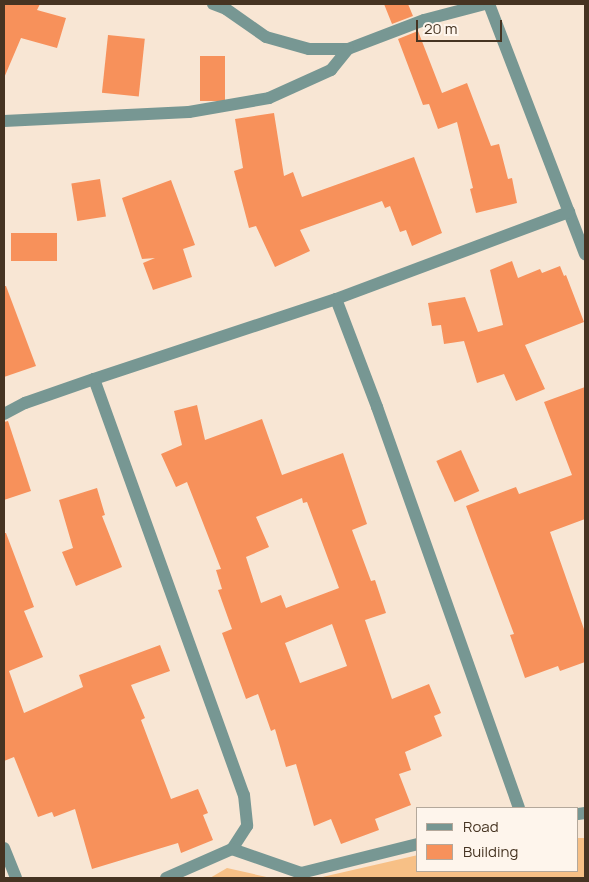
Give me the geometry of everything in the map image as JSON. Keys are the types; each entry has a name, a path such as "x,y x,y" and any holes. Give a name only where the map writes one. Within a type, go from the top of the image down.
{"street":[{"path":"213,4 226,9 266,37 309,49 348,49 424,20 485,4"},
{"path":"489,4 585,254"},
{"path":"4,121 189,112 269,98 330,70 348,49"},
{"path":"4,414 25,403 336,299 570,212"},
{"path":"336,299 377,407 519,807"},
{"path":"94,379 244,795 247,826 232,850 166,878"},
{"path":"232,850 301,873 416,844"},
{"path":"4,848 16,878"}],"shaded area":[{"path":"579,838 585,838 585,878 318,878 416,855 416,872 579,872"},
{"path":"227,868 271,878 210,878"}],"building":[{"path":"4,4 40,4 37,10 66,18 57,48 21,38 4,78"},
{"path":"384,4 408,4 413,16 392,24"},
{"path":"418,31 442,93 467,83 491,146 499,144 508,179 512,178 517,203 476,213 470,189 473,188 457,122 438,129 429,104 423,105 398,39"},
{"path":"108,35 145,39 139,97 102,93"},
{"path":"200,56 225,56 225,101 200,101"},
{"path":"274,113 284,176 293,172 302,197 414,157 442,233 412,246 406,230 400,232 390,206 385,208 382,201 300,230 310,251 275,267 256,226 249,228 234,171 243,168 235,119"},
{"path":"100,179 106,217 77,221 71,184"},
{"path":"171,180 195,245 183,249 192,277 153,290 143,263 155,258 142,259 122,198"},
{"path":"11,233 57,233 57,261 11,261"},
{"path":"512,261 518,278 540,269 542,273 560,266 564,276 566,275 584,322 525,345 545,389 516,401 504,374 477,383 464,341 444,344 441,325 432,326 428,303 465,297 478,332 503,325 490,270"},
{"path":"4,286 6,286 36,366 4,377"},
{"path":"585,387 585,519 550,532 585,632 585,662 560,671 558,666 525,678 510,635 514,634 466,506 516,487 519,494 572,475 544,402"},
{"path":"197,405 205,440 262,419 282,475 343,453 367,524 352,530 371,581 375,580 386,613 365,620 392,699 429,684 441,713 434,716 442,736 405,752 411,770 399,774 411,805 375,819 379,830 341,844 331,819 314,826 296,764 286,767 275,729 271,731 258,694 246,699 222,633 232,629 218,590 222,589 216,570 221,569 187,482 176,487 161,454 182,445 174,411","holes":["302,498 303,503 307,502 339,588 286,608 281,595 261,603 246,557 269,547 256,517","332,624 347,666 300,683 285,643"]},
{"path":"8,421 31,491 4,500 4,422"},
{"path":"461,450 479,491 455,502 436,461"},
{"path":"97,488 105,515 102,516 122,567 76,586 62,552 73,548 59,500"},
{"path":"4,533 6,533 34,607 24,611 43,657 9,671 24,713 83,687 79,675 160,645 170,671 131,685 145,718 141,720 171,799 198,789 208,813 203,815 213,840 181,853 178,843 92,869 75,809 54,817 52,812 38,817 14,757 4,761"}]}
